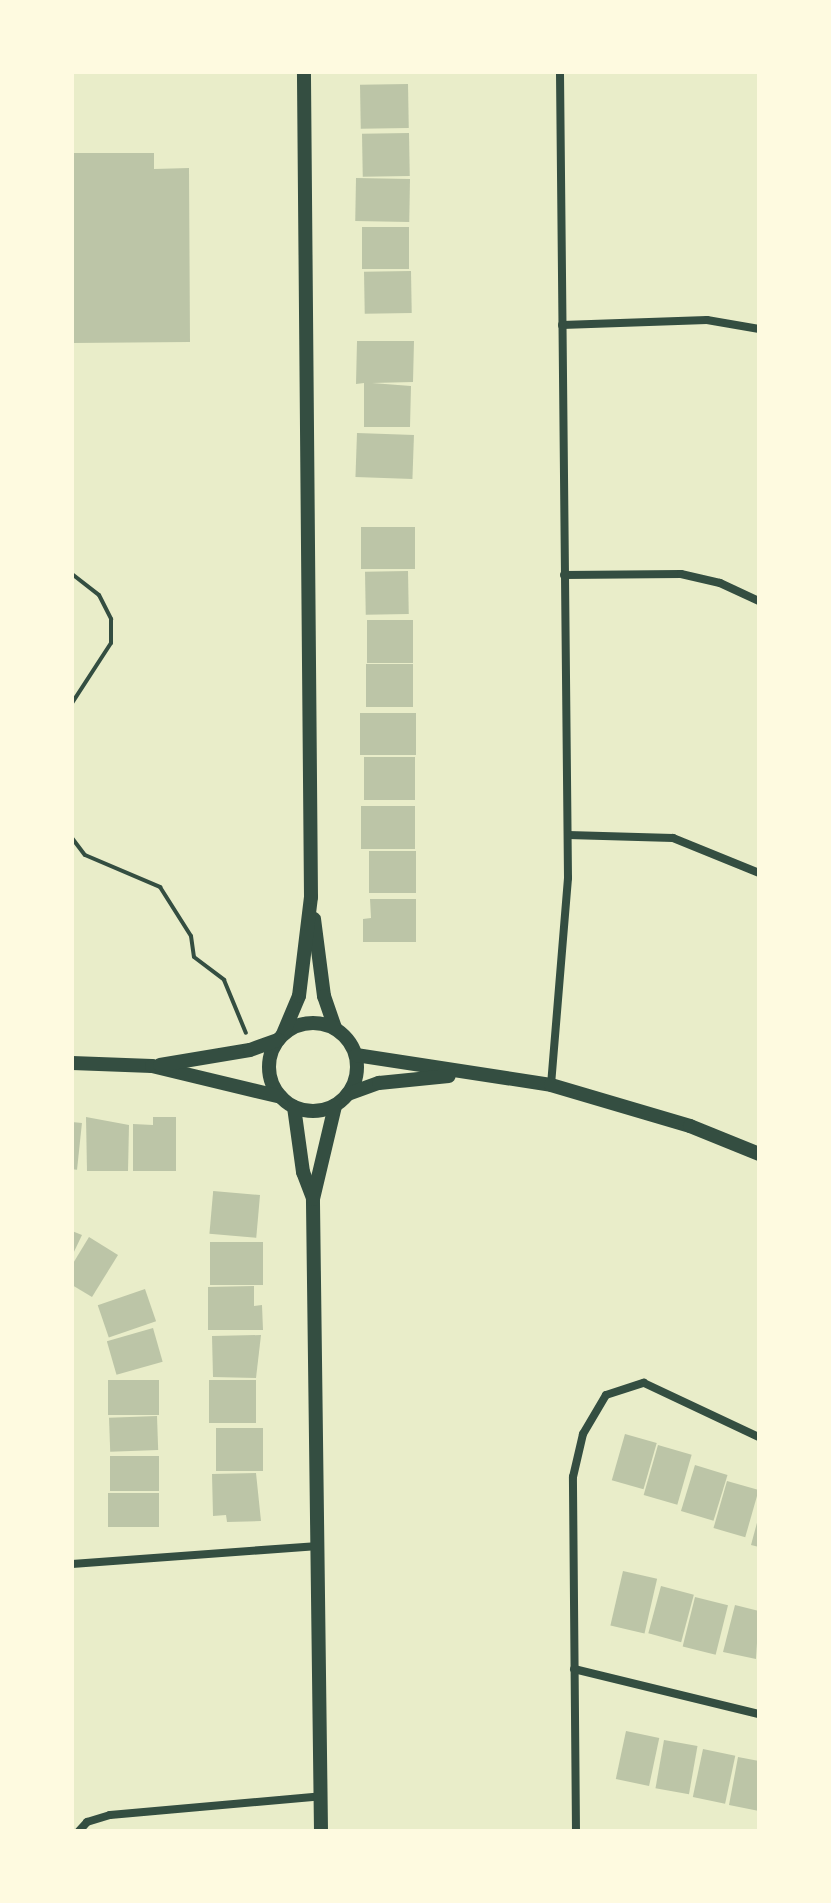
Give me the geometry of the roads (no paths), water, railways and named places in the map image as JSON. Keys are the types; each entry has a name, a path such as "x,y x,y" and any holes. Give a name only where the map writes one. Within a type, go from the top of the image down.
{"street":[{"path":"72,1063 152,1066 281,1097 294,1107 315,1111 335,1106 355,1083 356,1055 335,1028 324,996 311,897 304,72"},
{"path":"551,1085 567,934 568,835 560,72"},
{"path":"562,325 707,320 759,329"},
{"path":"564,575 681,574 720,583 759,601"},
{"path":"568,835 673,838 759,873"},
{"path":"281,1097 269,1063 299,996 311,897"},
{"path":"152,1066 250,1050 308,1022 335,1028"},
{"path":"356,1055 461,1075 551,1085 690,1126 759,1154"},
{"path":"348,1094 379,1083 461,1075"},
{"path":"321,1831 313,1199 335,1106"},
{"path":"294,1107 303,1172 313,1199"},
{"path":"576,1831 573,1477 583,1434 606,1395 644,1383 759,1437"},
{"path":"72,1564 318,1546"},
{"path":"574,1669 759,1714"},
{"path":"79,1831 87,1822 110,1815 321,1796"}]}
